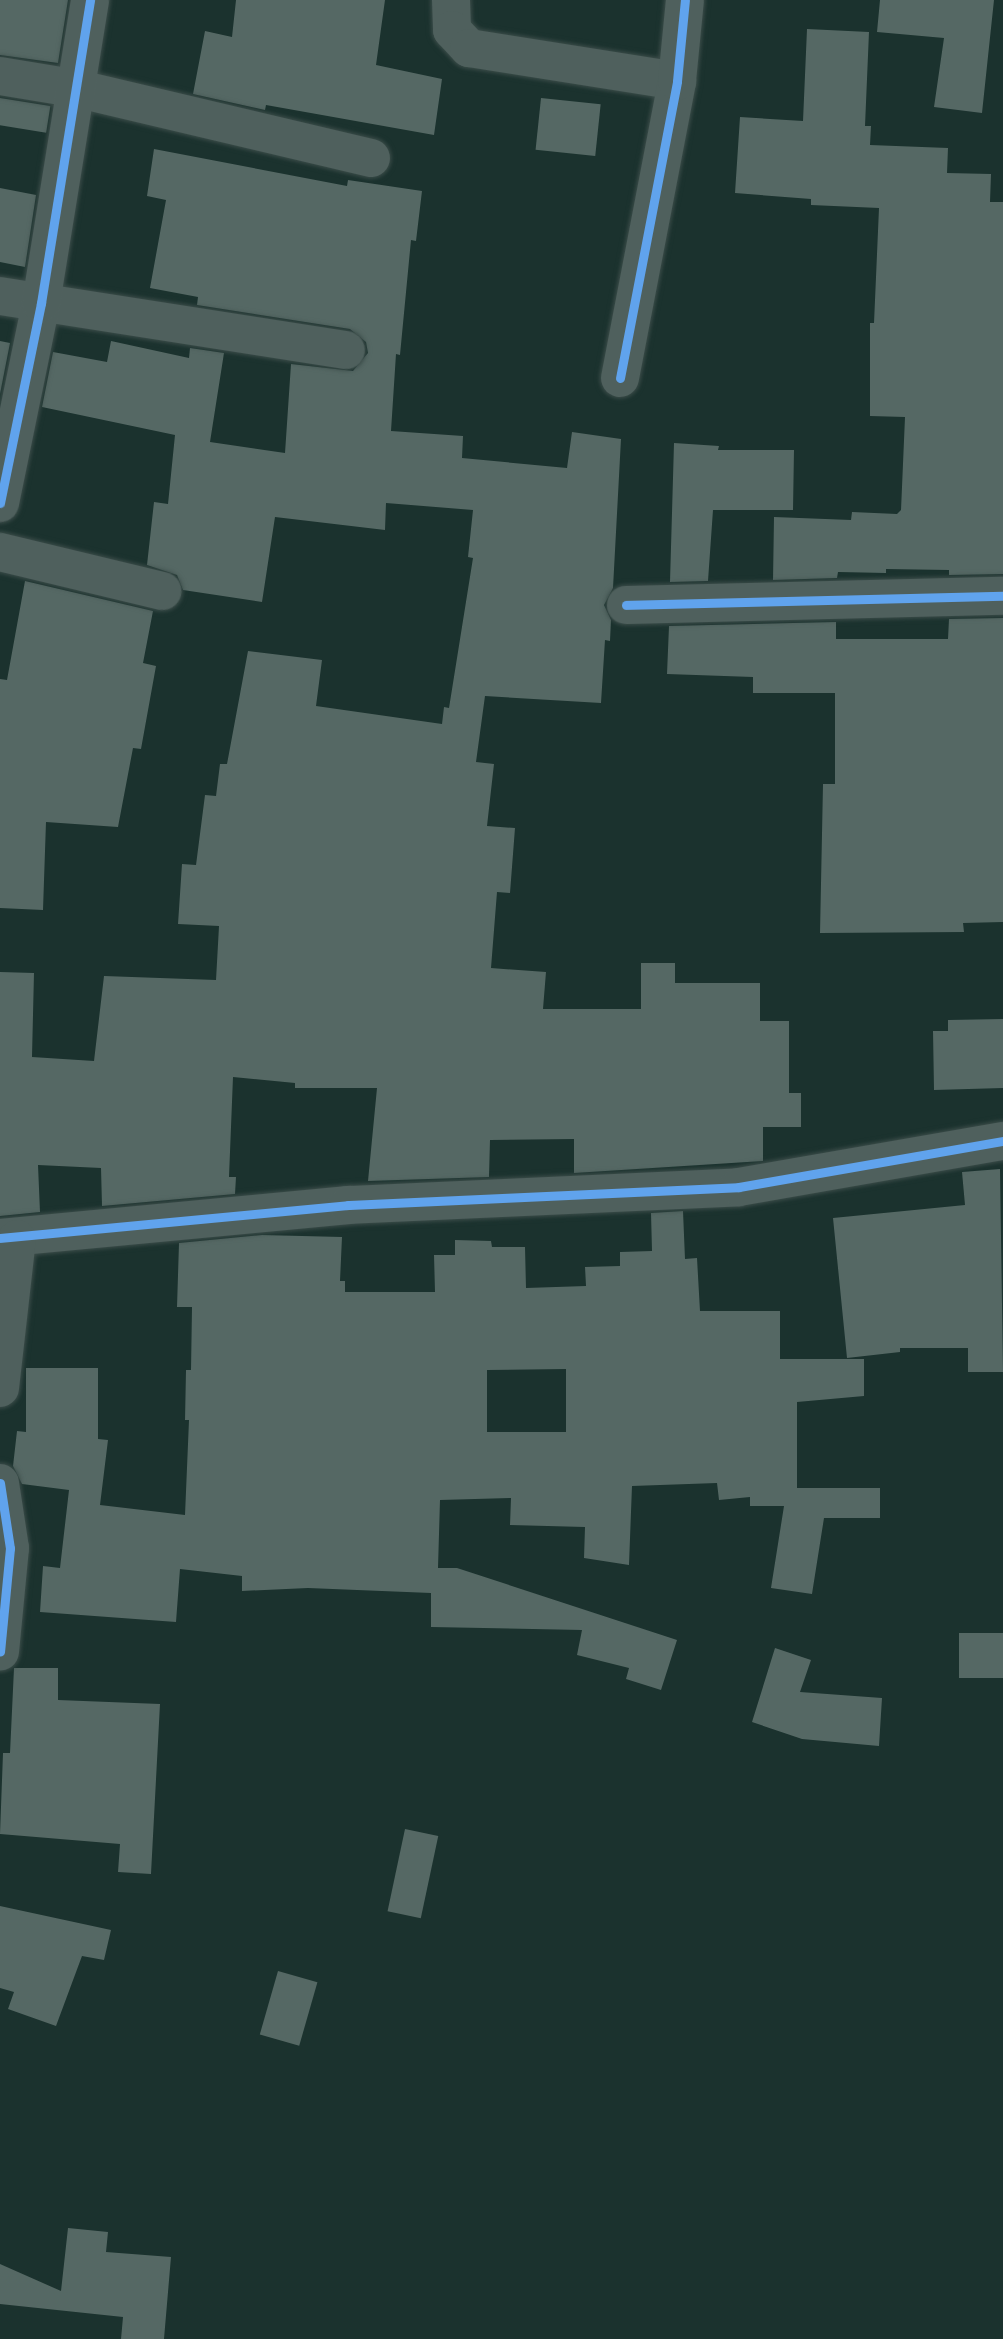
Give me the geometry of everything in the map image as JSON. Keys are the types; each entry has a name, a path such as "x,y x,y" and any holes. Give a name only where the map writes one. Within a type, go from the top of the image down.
{"street":[{"path":"0,503 41,303 79,89 90,0"},
{"path":"450,0 452,30 469,48 677,81"},
{"path":"620,378 677,81 685,0"},
{"path":"0,76 79,89 371,158"},
{"path":"0,296 346,350"},
{"path":"0,552 162,591"},
{"path":"626,605 1003,596"},
{"path":"0,1388 9,1239 348,1205 739,1187 1003,1140"},
{"path":"0,1483 10,1548 0,1652"}],"building":[{"path":"0,0 68,0 58,63 0,55"},
{"path":"236,0 385,0 376,65 442,79 434,135 266,105 265,110 193,94 205,31 232,37"},
{"path":"880,0 994,0 982,113 934,107 944,38 877,32"},
{"path":"807,29 869,32 865,126 871,126 870,145 948,148 947,173 991,174 990,202 1003,202 1003,574 949,575 949,570 886,569 886,573 838,572 837,578 773,580 774,517 851,520 852,512 897,514 901,510 905,417 870,416 870,323 874,323 879,208 811,205 811,199 735,193 740,117 803,121"},
{"path":"0,98 50,106 46,133 0,125"},
{"path":"541,98 601,104 595,156 536,150"},
{"path":"154,149 347,186 348,180 422,191 416,241 411,240 400,355 396,354 391,431 463,436 462,458 567,468 572,432 621,439 613,588 604,605 611,620 610,641 605,640 601,703 485,696 476,762 494,764 487,826 515,828 510,893 497,892 491,968 546,972 543,1009 641,1009 641,963 675,963 675,983 760,983 760,1021 789,1021 789,1093 801,1093 801,1127 763,1127 763,1161 574,1173 574,1139 490,1140 489,1177 368,1181 377,1088 295,1088 295,1083 233,1077 229,1177 236,1177 235,1194 102,1206 101,1168 38,1165 40,1212 0,1216 0,972 34,973 32,1057 94,1061 104,976 216,980 219,926 178,924 182,864 196,865 205,795 216,796 220,764 227,764 248,651 322,660 316,706 442,724 444,707 449,708 473,558 468,557 473,510 386,503 385,530 275,517 262,602 183,590 177,575 147,565 154,502 168,504 175,435 42,407 53,352 107,362 111,341 189,358 190,348 224,353 210,442 285,453 291,364 353,371 368,353 366,342 350,329 197,305 198,297 150,288 166,200 147,196"},
{"path":"0,188 36,195 25,267 0,262"},
{"path":"0,341 10,343 0,394"},
{"path":"674,443 719,446 718,450 794,450 793,510 713,510 708,581 670,582"},
{"path":"25,581 153,611 143,663 156,666 141,749 133,748 118,827 46,822 43,910 0,908 0,679 7,680"},
{"path":"1003,618 1003,922 963,923 964,932 820,933 823,784 835,784 835,693 753,693 753,677 667,674 669,626 836,622 836,639 948,639 949,619"},
{"path":"1003,1019 1003,1088 934,1090 933,1031 948,1031 948,1020"},
{"path":"1000,1169 1003,1372 968,1372 968,1348 900,1348 900,1352 847,1358 833,1218 965,1205 962,1172"},
{"path":"683,1211 685,1259 697,1258 700,1311 780,1311 780,1359 864,1359 864,1396 797,1402 797,1488 880,1488 880,1518 824,1518 812,1594 771,1588 784,1506 750,1506 750,1497 719,1500 717,1483 632,1486 629,1565 584,1558 585,1527 510,1525 511,1498 440,1500 438,1568 457,1568 677,1640 661,1690 626,1679 629,1668 577,1655 582,1630 431,1627 431,1593 308,1588 242,1591 242,1576 180,1569 176,1622 40,1612 43,1566 60,1568 69,1490 22,1484 13,1466 17,1431 26,1432 26,1368 98,1368 98,1439 108,1440 100,1505 185,1515 189,1420 185,1420 186,1370 191,1370 192,1307 177,1307 179,1243 262,1235 342,1237 340,1281 345,1281 345,1292 435,1292 434,1255 455,1255 455,1240 491,1241 492,1247 525,1247 526,1288 586,1286 585,1267 620,1266 620,1252 652,1251 651,1213","holes":["566,1369 566,1432 487,1432 487,1370"]},
{"path":"959,1633 1003,1633 1003,1678 959,1678"},
{"path":"775,1648 811,1660 800,1692 882,1698 879,1746 802,1739 752,1722"},
{"path":"14,1668 58,1668 58,1700 160,1704 151,1874 118,1872 120,1844 0,1834 3,1753 10,1753"},
{"path":"405,1829 438,1836 421,1918 388,1911"},
{"path":"0,1906 111,1930 104,1960 82,1956 56,2026 8,2009 14,1992 0,1988"},
{"path":"278,1971 317,1982 299,2046 260,2034"},
{"path":"68,2228 108,2232 106,2252 171,2257 164,2339 121,2339 123,2317 0,2304 0,2264 61,2291"}],"cycle path":[{"path":"0,503 41,303 90,0"},
{"path":"620,378 677,81 685,0"},
{"path":"626,605 1003,596"},
{"path":"0,1238 348,1205 739,1187 1003,1141"},
{"path":"0,1483 10,1548 0,1652"}]}
